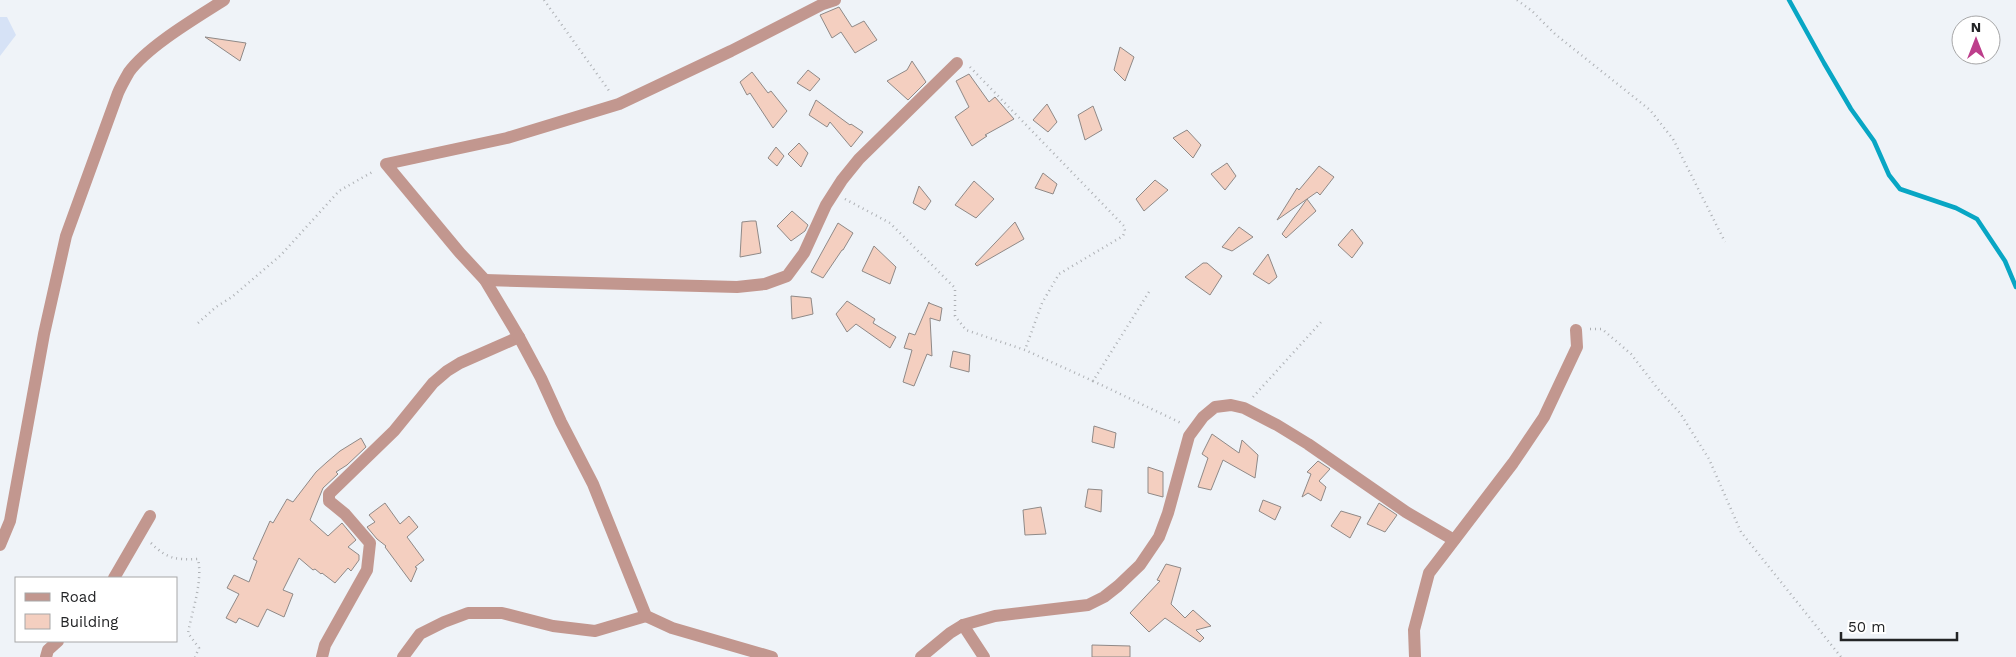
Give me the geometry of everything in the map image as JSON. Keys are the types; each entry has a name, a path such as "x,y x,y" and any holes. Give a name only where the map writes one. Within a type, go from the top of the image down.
{"street":[{"path":"0,545 10,521 44,334 66,236 118,93 130,71 145,56 180,28 224,0"},
{"path":"646,616 593,484 520,338 485,280 386,164 507,138 619,104 731,51 823,4 835,0"},
{"path":"485,280 737,286 765,284 787,276 804,252 834,193 859,159 957,63"},
{"path":"1415,657 1414,630 1429,573 1513,463 1544,417 1577,347 1576,330"},
{"path":"322,657 325,645 367,570 370,553 370,543 345,514 329,501 329,494 394,431 433,383 447,371 460,362 520,338"},
{"path":"921,657 950,633 963,625 995,616 1088,605 1104,597 1118,586 1140,565 1159,537 1168,512 1189,436 1203,416 1215,407 1231,405 1244,408 1308,444 1406,512 1454,540"},
{"path":"115,577 150,516"},
{"path":"403,657 420,634 468,613 502,613 553,626 595,631 646,616 672,628 772,657"},
{"path":"963,625 984,657"},
{"path":"46,657 48,650 57,642"}],"path":[{"path":"544,0 619,104"},
{"path":"1517,0 1532,11 1555,34 1650,110 1673,139 1725,242"},
{"path":"957,63 963,63 971,68 1124,226 1123,236 1059,274 1042,303 1025,350"},
{"path":"198,323 281,255 339,191 386,164"},
{"path":"834,193 890,223 955,288 955,316 966,330 1025,350 1194,430"},
{"path":"1093,381 1149,292"},
{"path":"1244,408 1322,321"},
{"path":"1576,330 1602,328 1631,354 1658,389 1680,413 1709,459 1742,532 1841,657"},
{"path":"140,532 161,553 176,560 198,559 197,586 188,633 199,648 195,657"}],"shaded area":[{"path":"0,17 7,17 16,35 0,56"}],"building":[{"path":"839,7 852,27 864,21 877,40 855,53 841,32 832,38 820,15"},
{"path":"205,37 246,43 240,61"},
{"path":"1120,47 1134,57 1125,81 1114,70"},
{"path":"912,61 926,82 908,100 887,81 907,70"},
{"path":"808,70 820,79 810,91 797,83"},
{"path":"752,72 768,93 771,91 787,111 773,128 750,93 747,95 740,82"},
{"path":"969,74 989,102 995,97 1014,119 985,135 987,136 972,146 955,117 969,107 956,81"},
{"path":"816,100 850,125 863,132 851,147 830,122 827,127 809,115"},
{"path":"1047,104 1057,122 1048,132 1033,120"},
{"path":"1093,106 1102,130 1085,140 1078,115"},
{"path":"1187,130 1201,145 1193,158 1173,138"},
{"path":"799,143 808,153 801,167 788,154"},
{"path":"776,147 784,156 777,166 768,158"},
{"path":"1227,163 1236,176 1225,190 1211,174"},
{"path":"1319,166 1334,177 1320,195 1317,192 1277,220 1297,188 1299,190"},
{"path":"1043,173 1057,184 1053,194 1035,188"},
{"path":"1155,180 1168,190 1144,211 1136,199"},
{"path":"974,181 994,199 976,218 955,205"},
{"path":"919,186 931,201 925,210 913,203"},
{"path":"1307,199 1316,211 1286,238 1282,234"},
{"path":"792,211 808,225 805,231 791,241 777,226"},
{"path":"756,221 761,253 740,257 742,222"},
{"path":"1015,222 1024,239 977,266 975,264"},
{"path":"838,223 853,233 823,278 811,272"},
{"path":"1239,227 1253,237 1232,251 1222,247"},
{"path":"1352,229 1363,243 1352,258 1338,245"},
{"path":"874,246 896,267 890,284 862,271"},
{"path":"1268,254 1277,277 1269,284 1253,274"},
{"path":"1203,263 1207,263 1222,276 1210,295 1185,277"},
{"path":"791,296 811,298 813,314 792,319"},
{"path":"847,301 875,319 873,323 896,337 890,348 856,324 847,332 836,314"},
{"path":"929,302 942,308 940,321 930,318 932,356 927,354 914,386 903,382 912,350 904,348 909,333 915,335"},
{"path":"953,351 970,355 969,372 950,367"},
{"path":"1094,426 1116,433 1114,448 1092,442"},
{"path":"1212,434 1239,453 1242,440 1258,455 1255,478 1223,460 1211,490 1198,487 1208,458 1202,454"},
{"path":"361,438 366,447 347,465 336,472 338,474 323,488 310,520 328,536 342,523 356,540 348,547 359,555 359,560 351,571 348,568 335,583 322,573 315,569 313,570 299,558 283,590 293,594 284,617 267,609 258,627 239,618 236,623 226,618 239,594 227,588 234,575 249,582 257,561 253,559 270,521 273,523 287,499 293,502 316,472 340,451"},
{"path":"1318,461 1330,469 1319,481 1326,487 1321,501 1308,493 1302,497 1311,474 1307,472"},
{"path":"1148,467 1163,472 1163,497 1148,493"},
{"path":"1088,489 1102,490 1101,512 1085,507"},
{"path":"1263,500 1281,507 1275,520 1259,511"},
{"path":"385,503 400,524 409,516 418,527 407,537 424,560 415,567 417,568 411,582 386,546 367,527 375,522 369,515"},
{"path":"1379,503 1397,515 1385,532 1367,524"},
{"path":"1041,507 1046,534 1025,535 1023,510"},
{"path":"1341,511 1361,517 1350,538 1331,526"},
{"path":"1166,564 1181,568 1171,604 1185,618 1193,610 1211,626 1196,630 1204,638 1200,642 1165,618 1149,632 1130,613 1160,581 1157,580"},
{"path":"1092,645 1130,646 1130,657 1092,657"}],"waterway":[{"path":"1789,0 1851,109 1874,141 1889,175 1900,189 1956,208 1977,219 2005,261 2016,287"}]}
